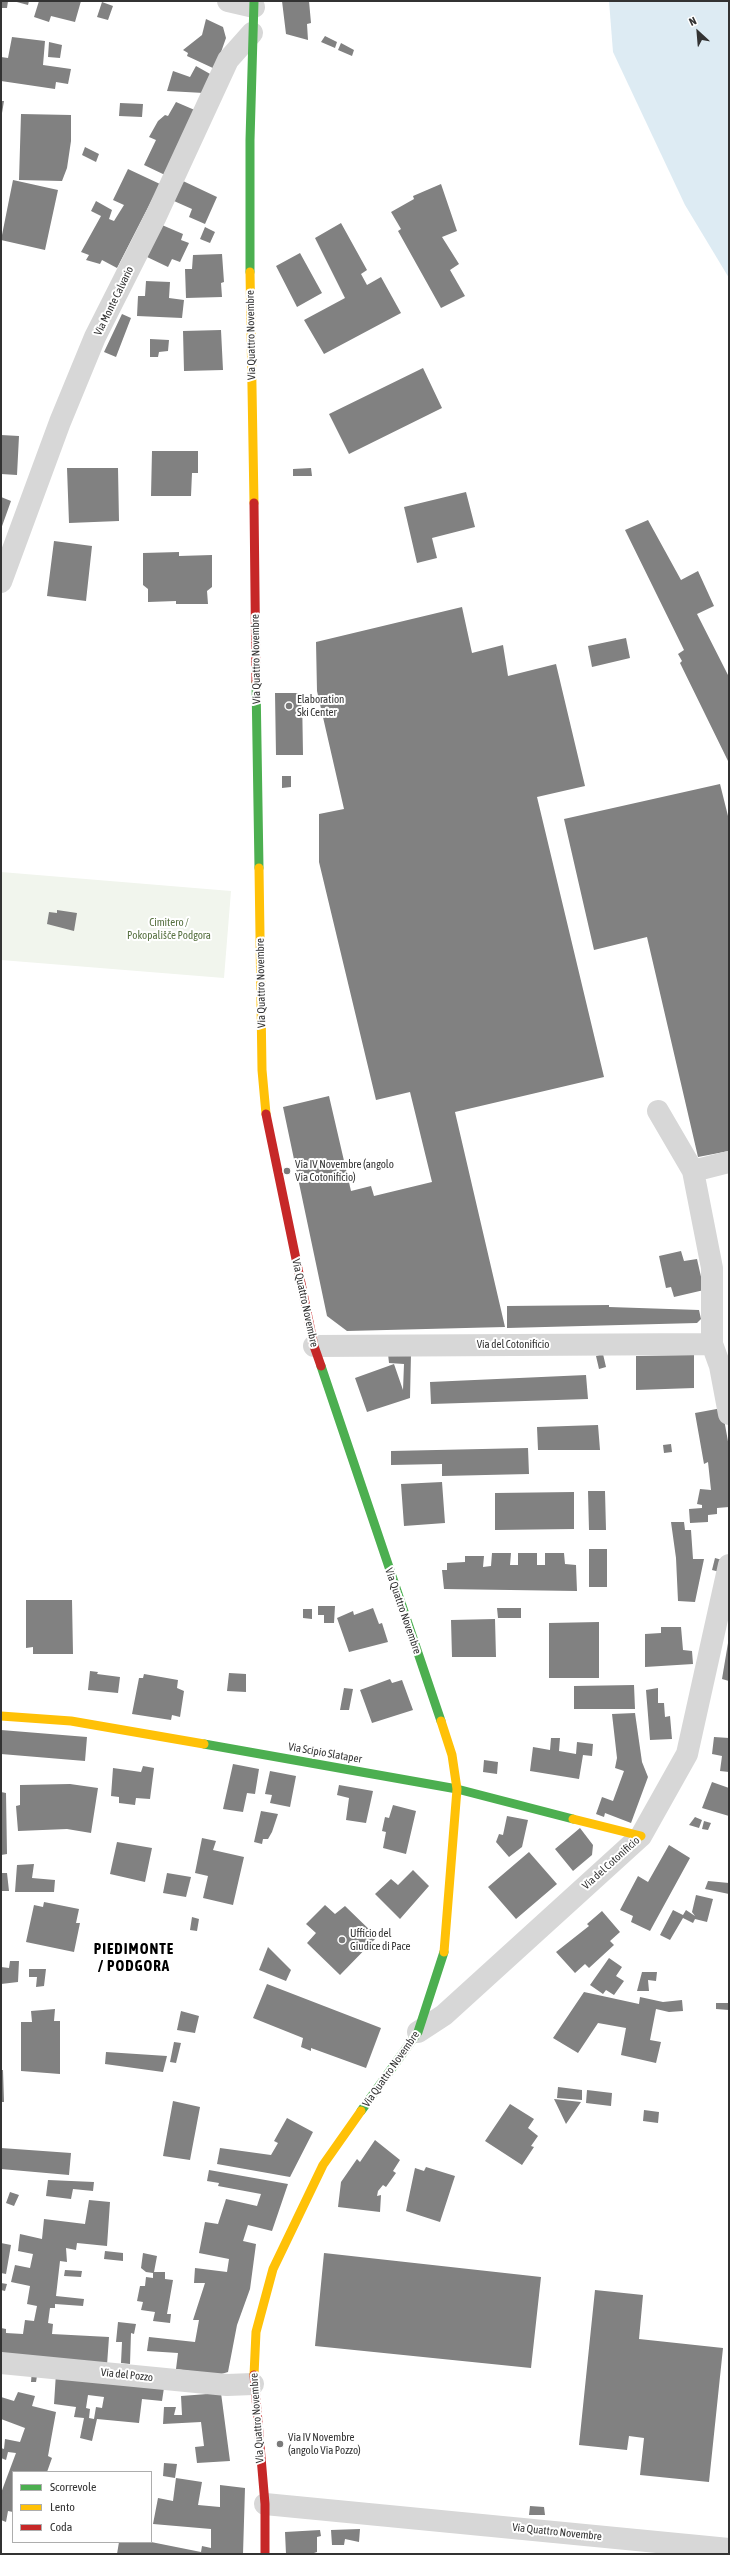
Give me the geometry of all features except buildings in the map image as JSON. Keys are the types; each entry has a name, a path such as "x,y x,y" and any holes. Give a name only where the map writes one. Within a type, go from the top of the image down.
{"main road":[{"name":"Via Quattro Novembre","path":"254,4 252,33 250,252 262,1070 267,1124 314,1346 452,1755 457,1789 445,1948 433,1991 418,2032 323,2165 273,2270 256,2332 253,2384 265,2504 265,2554"},
{"name":"Via Scipio Slataper","path":"1,1716 71,1721 457,1789 641,1836"}],"street":[{"path":"228,1 254,4"},
{"name":"Via Monte Calvario","path":"1,582 60,422 95,337 156,216 228,60 252,33"},
{"path":"658,1111 694,1171 721,1266 712,1344 720,1366 729,1414"},
{"path":"694,1171 729,1162"},
{"name":"Via del Cotonificio","path":"314,1346 712,1344"},
{"name":"Via del Cotonificio","path":"418,2032 444,2015 641,1836 687,1754 729,1565"},
{"name":"Via del Pozzo","path":"1,2363 228,2385 253,2384"},
{"name":"Via Quattro Novembre","path":"265,2504 729,2549"}],"green space":[{"name":"Cimitero / Pokopališče Podgora","path":"1,872 231,891 224,978 1,960"}],"shaded area":[{"path":"609,1 729,1 729,278 685,205 613,52"}],"traffic: fast":[{"path":"250,272 250,140 254,1"},
{"path":"256,682 259,868"},
{"path":"321,1366 441,1721"},
{"path":"204,1744 457,1789 573,1819"},
{"path":"361,2111 418,2032 444,1952"}],"traffic: slow":[{"path":"250,272 254,503"},
{"path":"259,868 262,1070 266,1114"},
{"path":"1,1716 71,1721 204,1744"},
{"path":"441,1721 452,1755 457,1789 444,1952"},
{"path":"573,1819 641,1836"},
{"path":"254,2375 256,2332 273,2269 323,2165 361,2111"}],"traffic: jam":[{"path":"254,503 256,682"},
{"path":"266,1114 314,1346 321,1366"},
{"path":"254,2375 265,2504 265,2554"}],"place":[{"name":"Elaboration Ski Center","path":"289,706"},
{"name":"Via IV Novembre (angolo Via Cotonificio)","path":"287,1171"},
{"name":"Ufficio del Giudice di Pace","path":"342,1940"},
{"name":"Via IV Novembre (angolo Via Pozzo)","path":"280,2444"}],"district":[{"name":"PIEDIMONTE / PODGORA","path":"134,1958"}]}
